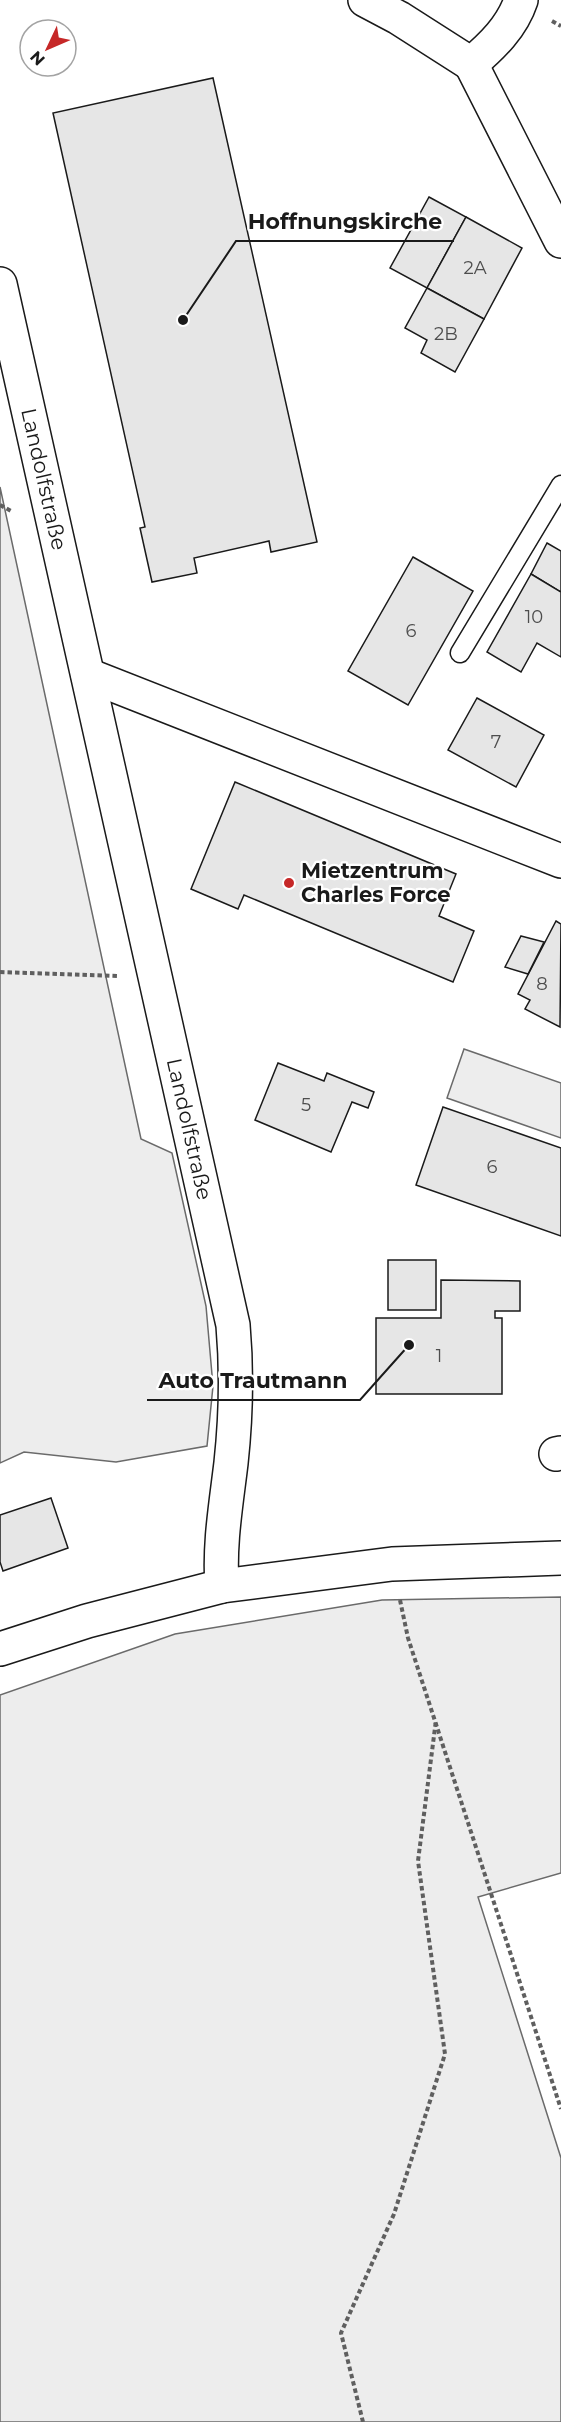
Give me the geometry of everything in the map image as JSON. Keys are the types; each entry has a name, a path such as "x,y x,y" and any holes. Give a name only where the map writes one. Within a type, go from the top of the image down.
{"street":[{"path":"365,0 399,18 471,64 561,241"},
{"path":"471,64 492,46 508,27 521,0"},
{"name":"Landolfstraße","path":"0,284 234,1325 237,1370 231,1460 220,1554 222,1586"},
{"path":"88,675 561,861"},
{"path":"0,1649 87,1621 222,1586 392,1564 561,1558"}],"lane":[{"path":"460,653 561,485"}],"path":[{"path":"0,972 155,978"},
{"path":"392,1564 408,1638 561,2109"},
{"path":"363,2422 341,2334 394,2214 445,2054 418,1861 436,1720"}],"shaded area":[{"path":"0,487 141,1139 172,1153 206,1306 213,1386 207,1446 116,1462 24,1452 0,1463"},
{"path":"464,1049 561,1083 561,1138 447,1098"},
{"path":"561,1597 561,1873 478,1897 561,2158 561,2422 0,2422 0,1695 175,1634 382,1600"}],"building":[{"path":"213,78 317,542 271,552 269,541 194,558 197,573 152,582 140,528 145,527 53,113"},
{"path":"429,197 466,217 427,288 390,268"},
{"path":"466,217 522,248 484,319 427,288"},
{"path":"427,288 484,319 455,372 421,353 427,340 405,328"},
{"path":"547,543 561,551 561,592 531,574"},
{"path":"413,557 473,591 408,705 348,671"},
{"path":"531,574 561,592 561,657 537,643 521,672 487,652"},
{"path":"477,698 544,735 516,787 448,750"},
{"path":"235,782 456,874 439,916 474,931 453,982 244,895 238,909 191,889"},
{"path":"556,921 561,924 560,1027 525,1009 530,1000 518,994"},
{"path":"521,936 544,942 528,974 505,967"},
{"path":"278,1063 324,1081 327,1073 374,1092 368,1108 352,1102 331,1152 255,1120"},
{"path":"443,1107 561,1148 561,1236 416,1185"},
{"path":"388,1260 436,1260 436,1310 388,1310"},
{"path":"441,1280 520,1281 520,1311 495,1311 495,1318 502,1318 502,1394 376,1394 376,1318 441,1318"},
{"path":"51,1498 68,1548 3,1571 0,1562 0,1515"}],"place":[{"name":"Hoffnungskirche","path":"183,320"},
{"name":"Mietzentrum Charles Force","path":"289,883"},
{"name":"Auto Trautmann","path":"409,1345"}]}
